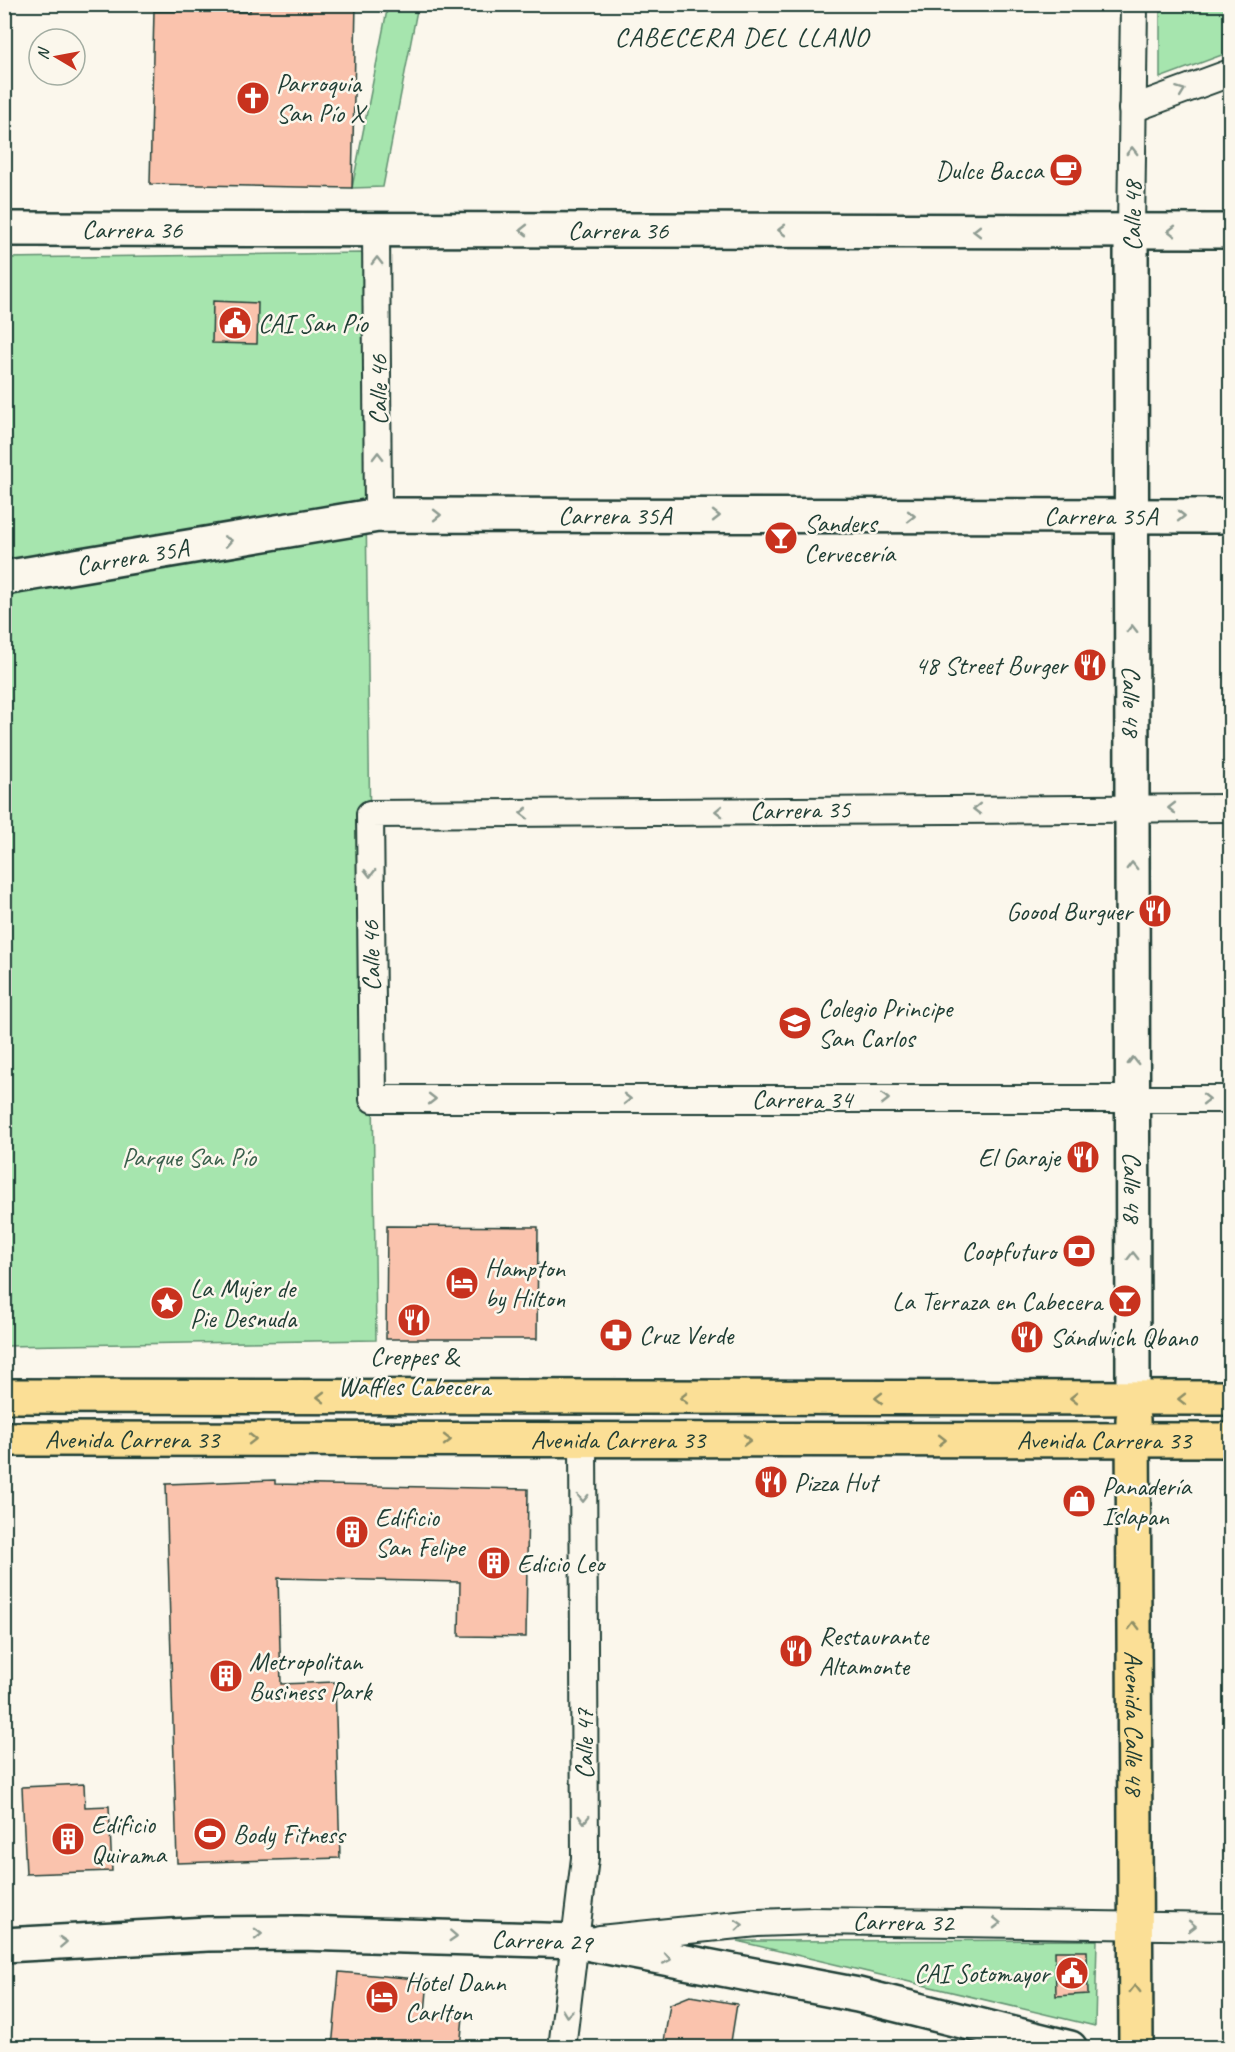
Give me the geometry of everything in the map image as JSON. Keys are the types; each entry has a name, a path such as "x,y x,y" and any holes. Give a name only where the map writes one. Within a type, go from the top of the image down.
{"main road":[{"name":"Avenida Carrera 33","path":"4,1396 1230,1398"},
{"name":"Avenida Calle 48","path":"1133,1399 1136,2048"},
{"name":"Avenida Carrera 33","path":"4,1439 1230,1440"}],"street":[{"name":"Calle 48","path":"1133,1399 1131,230 1134,4"},
{"path":"1132,109 1230,73"},
{"name":"Carrera 36","path":"4,229 1230,231"},
{"name":"Calle 46","path":"376,230 378,515"},
{"name":"Carrera 35A","path":"4,579 378,515 1230,516"},
{"name":"Carrera 35","path":"370,814 1230,808"},
{"name":"Calle 46","path":"370,814 373,1099"},
{"name":"Carrera 34","path":"373,1099 1230,1099"},
{"name":"Calle 47","path":"562,2048 585,1858 583,1440"},
{"name":"Carrera 32","path":"576,1941 736,1925 813,1921 1230,1927"},
{"name":"Carrera 29","path":"4,1945 208,1934 300,1933 576,1941 858,1995 1070,2048"}],"green space":[{"path":"388,5 418,5 383,187 352,188"},
{"path":"1160,5 1230,5 1230,52 1160,78"},
{"name":"Parque San Pío","path":"363,253 376,1340 5,1346 4,258"},
{"path":"1097,1940 1095,2026 737,1941"}],"building":[{"name":"Parroquia San Pío X","path":"250,4 356,4 352,188 150,184 154,11 250,12"},
{"name":"CAI San Pío","path":"213,301 258,303 257,344 212,343"},
{"name":"Hampton by Hilton","path":"387,1226 538,1227 537,1339 386,1339"},
{"name":"Metropolitan Business Park","path":"275,1480 275,1484 528,1489 526,1637 459,1636 460,1582 278,1578 281,1684 335,1682 340,1858 177,1863 166,1484"},
{"name":"Edificio Quirama","path":"84,1784 85,1807 109,1806 112,1871 26,1874 22,1787"},
{"name":"CAI Sotomayor","path":"1055,1951 1087,1951 1088,1994 1056,1996"},
{"name":"Hotel Dann Carlton","path":"339,1972 428,1980 425,2013 463,2017 460,2048 332,2048"},
{"path":"690,1996 737,2004 730,2048 663,2048 670,2004"}],"place":[{"name":"Parroquia San Pío X","path":"253,98"},
{"name":"Dulce Bacca","path":"1066,170"},
{"name":"CAI San Pío","path":"235,323"},
{"name":"Sanders Cervecería","path":"781,538"},
{"name":"48 Street Burger","path":"1090,665"},
{"name":"Goood Burguer","path":"1155,911"},
{"name":"Colegio Principe San Carlos","path":"795,1023"},
{"name":"El Garaje","path":"1083,1157"},
{"name":"Coopfuturo","path":"1079,1251"},
{"name":"Hampton by Hilton","path":"462,1283"},
{"name":"La Terraza en Cabecera","path":"1125,1301"},
{"name":"La Mujer de Pie Desnuda","path":"167,1303"},
{"name":"Creppes & Waffles Cabecera","path":"414,1320"},
{"name":"Cruz Verde","path":"616,1335"},
{"name":"Sándwich Qbano","path":"1027,1337"},
{"name":"Pizza Hut","path":"771,1482"},
{"name":"Panadería Islapan","path":"1079,1501"},
{"name":"Edificio San Felipe","path":"352,1532"},
{"name":"Edicio Leo","path":"494,1563"},
{"name":"Restaurante Altamonte","path":"796,1651"},
{"name":"Metropolitan Business Park","path":"226,1676"},
{"name":"Body Fitness","path":"210,1834"},
{"name":"Edificio Quirama","path":"68,1839"},
{"name":"CAI Sotomayor","path":"1072,1973"},
{"name":"Hotel Dann Carlton","path":"382,1997"}],"district":[{"name":"CABECERA DEL LLANO","path":"742,37"}]}
